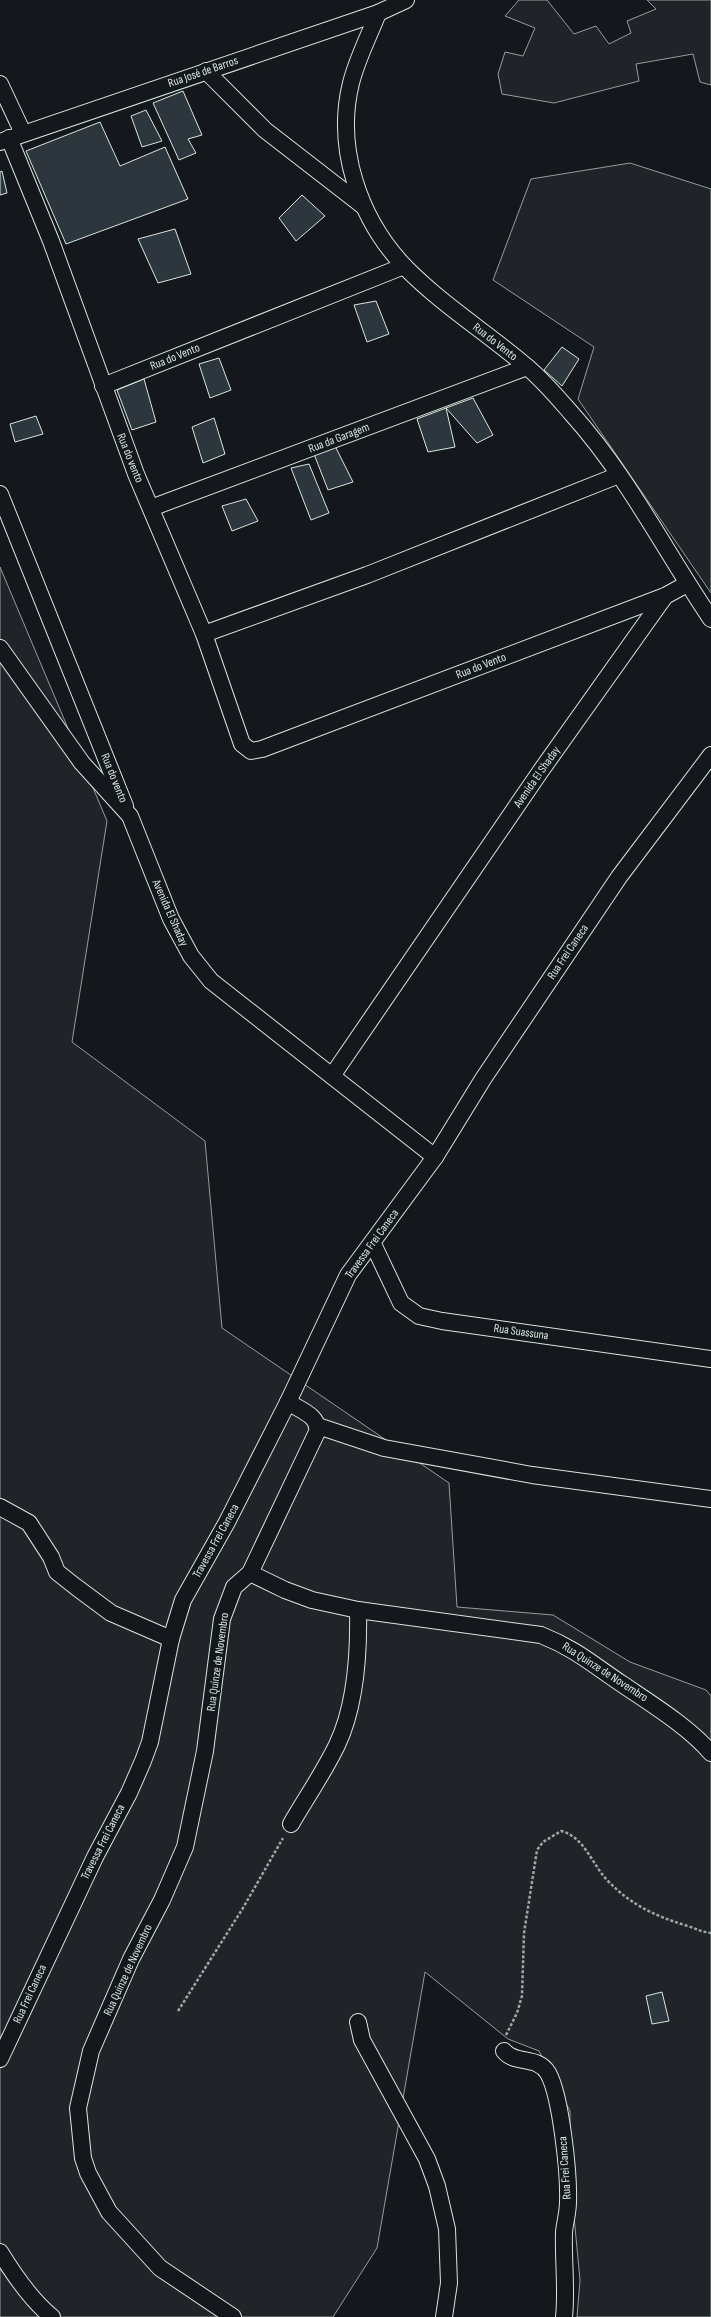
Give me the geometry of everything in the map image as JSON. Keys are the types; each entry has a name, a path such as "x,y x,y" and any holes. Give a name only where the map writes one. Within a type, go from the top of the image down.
{"street":[{"name":"Rua José de Barros","path":"11,137 378,13 406,0"},
{"name":"Rua do Vento","path":"378,13 351,83 346,119 348,154 355,185 364,207 387,244 404,266 437,296 527,367 574,416 619,475 687,584 711,619"},
{"name":"Rua do Vento","path":"206,71 265,130 364,207"},
{"path":"0,84 11,137"},
{"name":"Rua do vento","path":"11,137 51,241 103,386 151,508 204,634 242,744 251,751 273,745"},
{"name":"Rua do Vento","path":"103,386 404,266"},
{"name":"Rua da Garagem","path":"151,508 527,367"},
{"path":"204,634 367,575 619,475"},
{"name":"Rua do vento","path":"0,494 130,816"},
{"name":"Rua do Vento","path":"273,745 665,596 687,584"},
{"name":"Avenida El Shaday","path":"332,1076 665,596"},
{"name":"Avenida El Shaday","path":"0,648 82,763 130,816 171,920 191,956 211,981 435,1157"},
{"name":"Rua Frei Caneca","path":"435,1157 483,1079 619,877 711,755"},
{"name":"Travessa Frei Caneca","path":"50,1950 143,1761 150,1742 171,1638 183,1600 227,1522 288,1402 348,1275 373,1244 435,1157"},
{"name":"Rua Suassuna","path":"373,1244 401,1303 419,1316 442,1321 711,1359"},
{"path":"288,1402 312,1417 318,1426 384,1448 532,1475 711,1499"},
{"name":"Rua Quinze de Novembro","path":"233,2317 160,2268 109,2212 88,2173 82,2152 78,2108 91,2051 131,1959 162,1900 185,1847 205,1750 222,1619 234,1587 250,1573 318,1426"},
{"path":"0,1507 29,1523 51,1557 57,1572 76,1587 111,1613 171,1638"},
{"name":"Rua Quinze de Novembro","path":"250,1573 285,1590 312,1600 358,1610 416,1620 520,1631 548,1637 568,1645 651,1702 711,1753"},
{"path":"292,1824 337,1745 349,1713 359,1640 358,1610"},
{"name":"Rua Frei Caneca","path":"0,2059 50,1950"},
{"path":"358,2022 362,2040 427,2159 437,2186 447,2229 449,2283 444,2317"},
{"name":"Rua Frei Caneca","path":"504,2051 510,2057 541,2064 548,2073 560,2114 565,2149 568,2202 564,2231 564,2317"},
{"path":"0,2252 13,2273 44,2311 52,2317"}],"path":[{"path":"178,2011 243,1908 292,1824"},
{"path":"504,2051 502,2043 517,2013 522,1996 524,1933 537,1850 544,1842 561,1831 570,1833 579,1841 608,1881 637,1907 668,1920 711,1933"}],"shaded area":[{"path":"519,0 547,0 574,34 596,26 609,44 631,33 627,21 656,9 647,0 711,0 711,85 700,82 693,54 636,64 639,81 554,103 502,94 498,74 505,52 523,56 535,28 505,16"},
{"path":"630,163 711,189 711,593 578,399 594,347 493,280 531,179"},
{"path":"0,567 107,821 72,1042 205,1141 222,1328 449,1483 457,1607 553,1615 630,1662 706,1690 711,1696 711,2317 577,2317 580,2280 570,2174 570,2111 539,2051 508,2039 425,1972 377,2248 333,2317 0,2317"}],"building":[{"path":"183,91 202,135 188,139 196,153 179,160 153,103"},
{"path":"146,110 162,141 142,147 131,116"},
{"path":"100,122 120,166 165,147 188,199 66,244 26,151"},
{"path":"2,171 7,193 0,195 0,172"},
{"path":"302,195 325,216 296,241 279,218"},
{"path":"175,229 191,274 158,283 138,239"},
{"path":"376,301 389,334 367,342 354,305"},
{"path":"562,347 579,359 562,386 544,370"},
{"path":"219,358 231,390 210,398 199,364"},
{"path":"144,379 156,422 132,430 117,390"},
{"path":"473,398 493,435 477,443 446,408"},
{"path":"446,408 455,447 428,452 417,419"},
{"path":"36,416 43,434 15,442 10,424"},
{"path":"214,418 225,454 203,463 192,427"},
{"path":"335,446 353,482 328,490 314,454"},
{"path":"309,464 329,513 311,520 291,468"},
{"path":"246,499 258,521 232,531 222,506"},
{"path":"662,1992 669,2021 652,2024 646,1996"}]}
